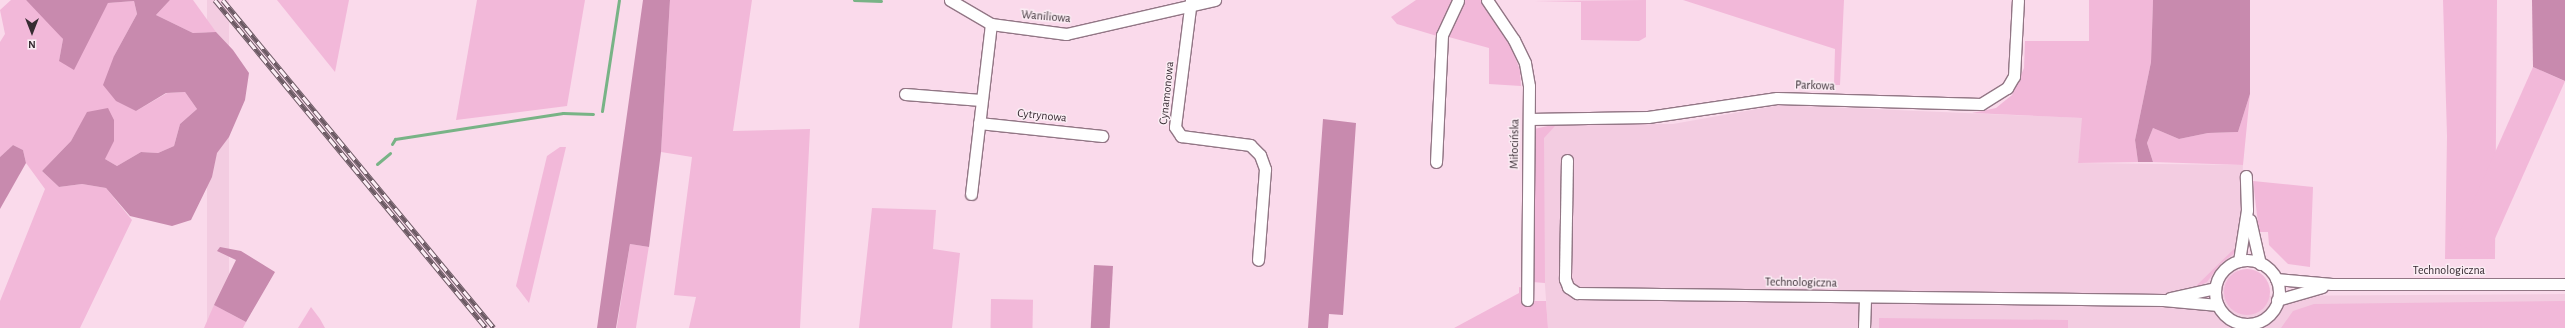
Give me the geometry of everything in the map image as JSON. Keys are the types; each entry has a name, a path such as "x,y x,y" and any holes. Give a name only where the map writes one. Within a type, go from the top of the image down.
{"street":[{"name":"Waniliowa","path":"950,0 991,24 1071,34 1191,3 1215,0"},
{"path":"1436,162 1442,35 1458,0"},
{"name":"Miłocińska","path":"1487,0 1514,40 1525,63 1529,119 1527,300"},
{"name":"Parkowa","path":"1529,119 1648,117 1777,98 1981,104 2007,88 2014,76 2018,0"},
{"name":"Cynamonowa","path":"1191,3 1175,127 1181,136 1250,145 1260,155 1265,169 1258,260"},
{"path":"971,194 991,24"},
{"path":"905,94 981,100"},
{"name":"Cytrynowa","path":"979,123 1102,136"},
{"name":"Technologiczna","path":"1567,160 1565,279 1568,287 1577,293 2163,300 2218,305"},
{"path":"2246,176 2248,210 2260,264 2276,279 2277,300 2272,312 2255,325 2235,324 2218,305 2215,288 2223,271 2239,262 2260,264"},
{"path":"2239,262 2248,210"},
{"name":"Technologiczna","path":"2276,279 2332,284 2565,284"},
{"name":"Technologiczna","path":"2277,300 2332,284"},
{"name":"Technologiczna","path":"2163,300 2215,288"},
{"path":"1864,328 1865,297"}],"shaded area":[{"path":"11,0 26,0 55,28 63,39 59,61 92,29 108,3 134,1 137,14 114,56 136,111 167,93 185,92 197,109 180,124 174,146 158,153 141,152 117,166 105,159 88,112 71,141 42,171 59,187 82,184 106,188 132,220 80,328 0,328 0,301 45,189 26,163 23,150 13,145 0,157 0,42 5,34 0,10"},
{"path":"26,0 170,0 156,15 193,33 216,32 233,50 249,73 245,100 229,137 217,153 212,177 191,220 172,226 130,216 106,188 82,184 59,187 42,171 71,141 87,112 108,108 114,120 114,141 105,159 117,166 141,152 158,153 174,146 180,124 197,109 185,92 166,93 136,111 116,101 103,85 114,56 137,14 134,1 108,3 74,70 59,61 63,39"},
{"path":"170,0 193,0 216,32 193,33 156,15"},
{"path":"207,0 229,0 229,328 207,328"},
{"path":"277,0 349,0 335,72"},
{"path":"477,0 585,0 567,106 456,120"},
{"path":"643,0 670,0 661,152 649,247 630,244 616,328 597,328"},
{"path":"670,0 752,0 733,131 810,129 800,328 689,328 696,297 674,295 692,157 661,152"},
{"path":"1416,0 1452,0 1437,36 1397,24 1391,17"},
{"path":"1461,0 1481,0 1509,41 1520,70 1521,86 1489,84 1489,48 1445,36"},
{"path":"1646,0 1646,37 1639,41 1581,40 1581,2 1534,1"},
{"path":"1683,0 1844,0 1840,85 1834,85 1835,49"},
{"path":"2089,0 2153,0 2151,62 2135,140 2138,162 2078,163 2082,118 1972,113 1996,108 2012,95 2024,68 2025,41 2089,41"},
{"path":"2153,0 2250,0 2250,94 2238,132 2208,133 2179,139 2153,128 2147,143 2153,162 2138,162 2135,140 2151,62"},
{"path":"2443,0 2497,0 2495,259 2445,259 2447,136"},
{"path":"2532,0 2565,0 2565,81 2533,67"},
{"path":"2533,67 2565,81 2487,257 2455,242"},
{"path":"2250,94 2243,165 2153,162 2147,143 2153,128 2179,139 2208,133 2238,132"},
{"path":"1780,105 2083,118 2078,163 2243,165 2237,296 2565,294 2565,328 1548,328 1543,257 1544,137 1557,124 1673,124"},
{"path":"1323,119 1356,123 1343,315 1329,314 1328,328 1308,328"},
{"path":"1557,124 1544,138 1545,283 1532,282 1534,129"},
{"path":"13,145 23,150 26,163 0,209 0,157"},
{"path":"560,147 566,147 529,303 516,286 547,156"},
{"path":"2253,181 2313,187 2310,267 2288,264 2269,245 2268,232 2259,232"},
{"path":"872,208 936,210 933,249 960,253 952,328 859,328"},
{"path":"630,244 649,247 636,328 617,328"},
{"path":"2237,246 2235,253 2220,264 2207,282 2194,288"},
{"path":"220,247 241,251 275,272 246,322 214,305 236,260 217,251"},
{"path":"1094,265 1113,266 1110,328 1091,328"},
{"path":"2243,269 2251,269 2260,273 2266,279 2270,292 2266,305 2260,311 2251,315 2243,315 2234,311 2228,305 2224,296 2224,288 2228,279 2234,273"},
{"path":"1519,287 1524,288 1525,301 1546,301 1548,328 1454,328 1519,293"},
{"path":"991,299 1033,300 1033,328 990,328"},
{"path":"2565,301 2565,328 2281,328 2293,311 2314,304"},
{"path":"214,305 246,322 243,328 204,328"},
{"path":"311,307 320,319 325,328 298,328"},
{"path":"1879,318 2068,320 2068,328 1879,328"}],"waterway":[{"path":"602,111 619,0"},
{"path":"854,0 881,1"},
{"path":"392,144 395,139 563,113 593,114"},
{"path":"377,164 390,153"}],"railway":[{"path":"215,0 486,328"},
{"path":"223,0 494,328"}]}
